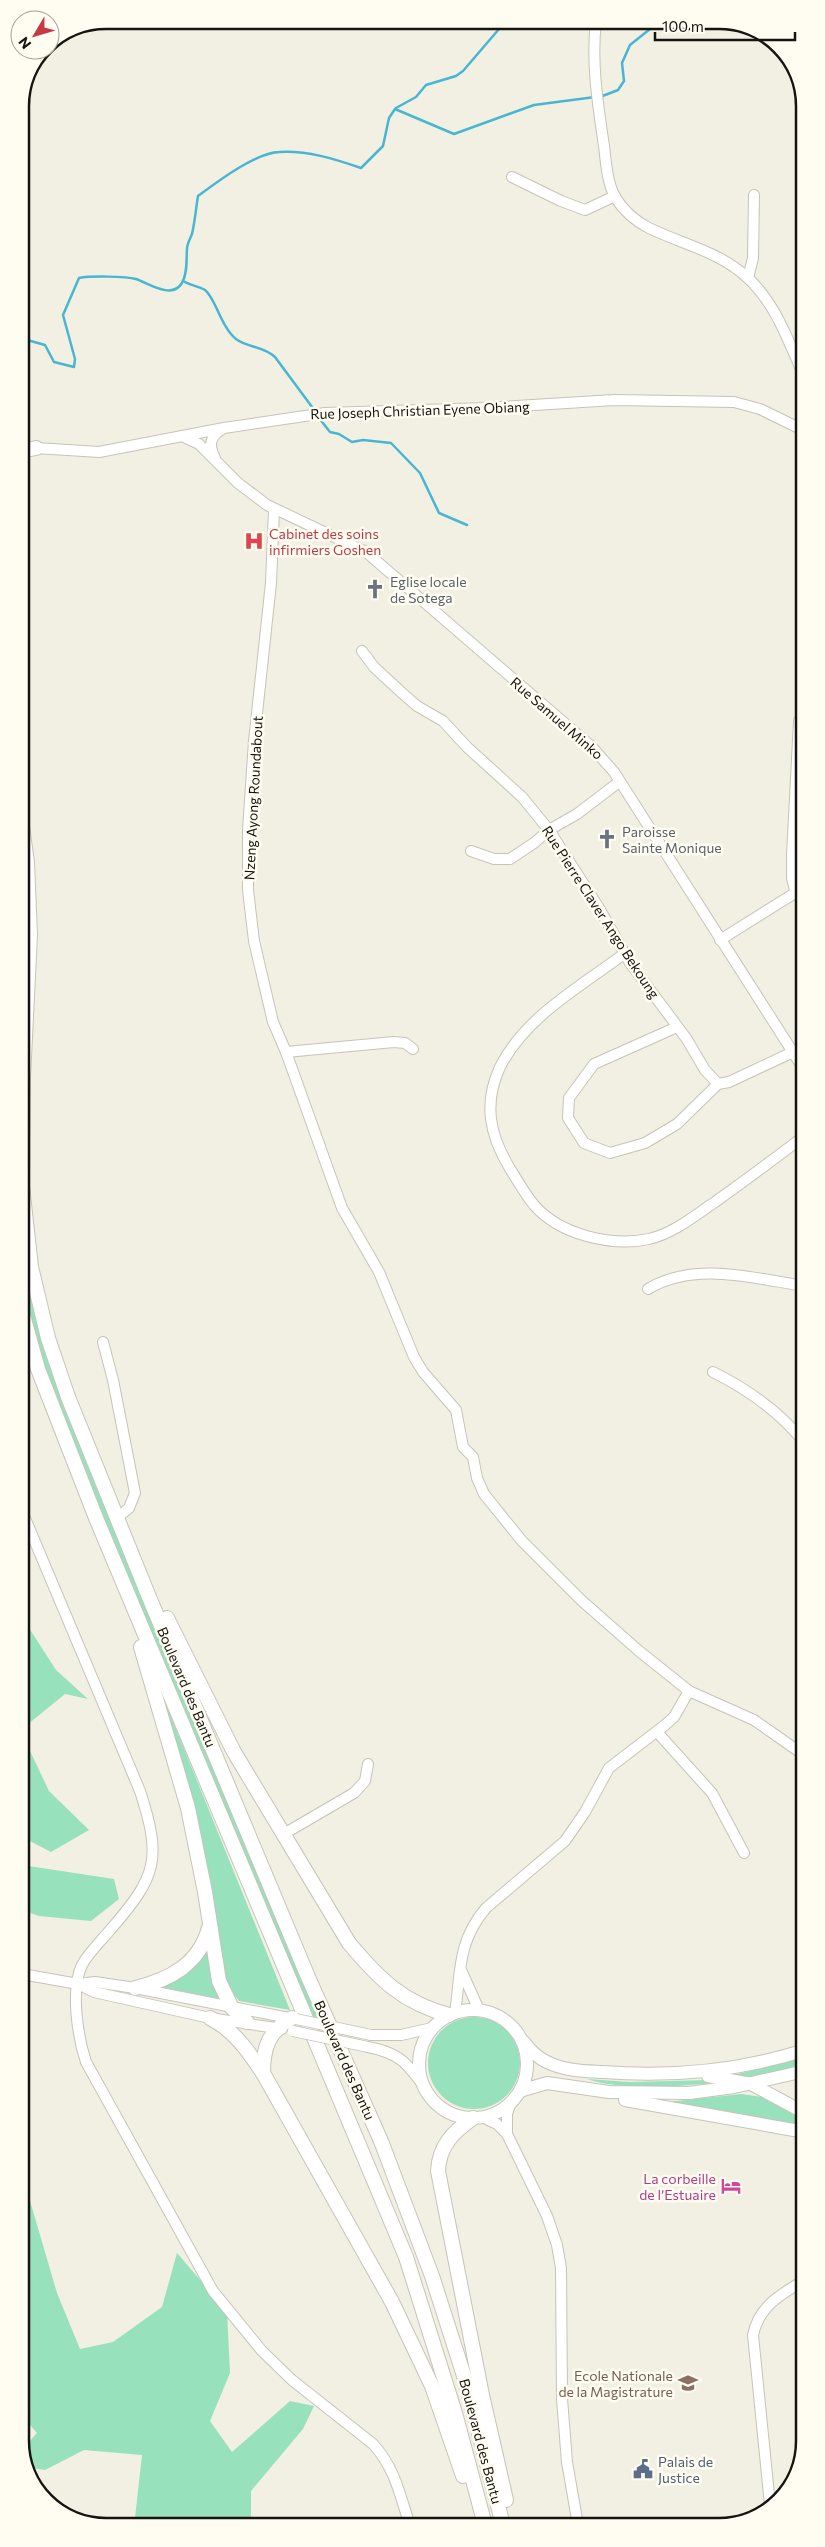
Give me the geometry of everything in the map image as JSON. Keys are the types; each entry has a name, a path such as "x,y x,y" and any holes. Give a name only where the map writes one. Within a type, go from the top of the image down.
{"highway":[{"path":"29,448 36,448"},
{"path":"29,449 36,448"},
{"name":"Boulevard des Bantu","path":"29,912 29,958"},
{"name":"Boulevard des Bantu","path":"29,1252 48,1338 68,1397 308,1978 381,2141 441,2304 465,2379 501,2518"},
{"name":"Boulevard des Bantu","path":"29,1337 38,1369 96,1518 406,2257 455,2413 483,2518"},
{"path":"96,1518 150,1673 176,1760 196,1844 219,1981 232,2008 247,2022"},
{"path":"133,1558 154,1592 234,1752 282,1835 342,1931 366,1964 393,1989 413,2003 452,2014"},
{"path":"135,1988 157,1983 178,1972 198,1952 210,1924"},
{"path":"210,2018 221,2024 237,2038 263,2073 392,2302 432,2386 478,2518"},
{"path":"263,2073 263,2061 269,2038 276,2027 293,2023"},
{"path":"478,2117 459,2128 442,2148 438,2171 482,2395 510,2518"}],"main road":[{"path":"519,2036 527,2060 526,2076 520,2091 511,2102 498,2112 478,2117 456,2115 442,2107 426,2088 420,2068 420,2057 424,2042 432,2028 452,2014 479,2010 499,2017 511,2025 540,2058 554,2065 582,2071 635,2074 708,2071 761,2062 796,2052"},
{"path":"520,2091 547,2084 609,2092 666,2094 751,2084 796,2073"},
{"path":"635,2074 656,2078 716,2076 751,2084 796,2108"},
{"path":"568,2087 599,2095 796,2130"}],"street":[{"path":"596,29 594,68 596,90 607,168 614,196 628,214 648,227 714,253 748,278 777,316 796,360"},
{"path":"512,177 561,201 585,210 614,196"},
{"path":"748,278 753,258 754,195"},
{"name":"Rue Joseph Christian Eyene Obiang","path":"36,448 99,452 224,428 325,412 486,408 614,400 734,402 760,409 796,427"},
{"path":"216,462 210,447 211,440 224,428"},
{"name":"Rue Samuel Minko","path":"182,436 199,444 247,491 274,509 366,552 579,734 600,755 796,1057"},
{"name":"Nzeng Ayong Roundabout","path":"274,509 271,583 253,760 248,890 254,941 273,1022 286,1052 342,1208 379,1272 414,1357 423,1372 456,1410 463,1448 473,1457 477,1478 491,1506 522,1541 581,1600 638,1651 689,1691 754,1720 796,1749"},
{"name":"Rue Pierre Claver Ango Bekoung","path":"362,651 374,667 401,692 417,706 443,721 467,747 522,797 549,830 599,908 624,954 678,1027 705,1070 718,1084"},
{"path":"796,773 792,855 792,878 796,885"},
{"path":"471,851 494,860 510,859 549,830 577,814 619,782"},
{"path":"720,940 796,892"},
{"path":"624,954 540,1017 516,1042 500,1068 492,1097 489,1120 497,1146 535,1206 553,1220 574,1232 592,1237 632,1241 650,1238 676,1228 796,1142"},
{"path":"678,1027 594,1064 568,1098 568,1118 584,1143 610,1153 646,1143 677,1124 718,1084 729,1082 793,1052"},
{"path":"286,1052 394,1042 405,1043 412,1049"},
{"path":"648,1289 673,1277 718,1273 796,1285"},
{"path":"103,1342 113,1380 135,1493 129,1508 117,1518"},
{"path":"713,1372 730,1381 774,1412 796,1434"},
{"path":"29,1528 140,1791 151,1825 153,1842 152,1860 145,1885 137,1900 82,1964 78,1984 76,2020 86,2062 195,2261 214,2291 262,2351 292,2380 373,2444 384,2456 400,2488 408,2518"},
{"path":"452,2014 463,1946 477,1919 486,1908 565,1841 585,1812 608,1768 674,1717 689,1691"},
{"path":"657,1732 712,1793 744,1853"},
{"path":"282,1835 354,1793 365,1781 368,1764"},
{"path":"460,1969 479,2010"},
{"path":"29,1975 78,1984 94,1992 210,2018 276,2027"},
{"path":"78,1984 95,1982 135,1988 232,2008 293,2023 368,2047 388,2051 402,2059 426,2088"},
{"path":"293,2023 371,2035 400,2035 432,2028"},
{"path":"507,2134 507,2114 511,2102"},
{"path":"478,2117 498,2124 507,2134 541,2203 559,2257 564,2429 571,2491 577,2518"},
{"path":"769,2499 753,2335 756,2322 763,2311 774,2299 796,2286"}],"green space":[{"path":"29,1282 33,1302 321,2022 312,2020 66,1429 29,1316"},
{"path":"29,1628 56,1670 88,1699 65,1694 29,1723"},
{"path":"163,1697 290,2010 239,2001 226,1984 198,1820"},
{"path":"29,1749 49,1791 89,1830 51,1852 29,1841"},
{"path":"29,1866 114,1879 119,1899 91,1921 39,1916 29,1912"},
{"path":"208,1943 220,1999 160,1987"},
{"path":"474,2017 492,2020 507,2030 517,2045 520,2063 517,2081 507,2096 492,2106 474,2109 456,2106 441,2096 431,2081 428,2063 431,2045 441,2030 456,2020"},
{"path":"796,2059 796,2066 760,2077 734,2075"},
{"path":"587,2079 630,2082 711,2080 716,2083 633,2086 601,2083"},
{"path":"741,2094 762,2097 796,2116 796,2125 667,2102"},
{"path":"29,2197 57,2293 80,2349 113,2342 162,2307 177,2253 227,2311 230,2373 210,2421 232,2452 290,2401 314,2406 303,2429 251,2491 251,2518 135,2518 142,2455 84,2450 45,2470 34,2468 29,2452 29,2443 37,2433 29,2424"}],"waterway":[{"path":"396,108 416,97 426,85 456,76 463,71 499,29"},
{"path":"600,97 618,90 624,81 622,63 630,45 650,29"},
{"path":"29,341 45,345 54,362 74,367 75,359 63,315 79,278 124,277 136,279 160,289 172,290 178,288 185,275 187,247 192,234 198,196 215,183 259,157 279,152 300,152 331,158 361,168 383,146 389,118 395,109 454,134 534,105 595,97"},
{"path":"183,281 205,290 209,294 226,327 236,339 266,351 275,357 315,411"},
{"path":"319,418 330,432 339,434 352,442 363,440 391,443 420,473 439,513 467,525"}],"place":[{"name":"Cabinet des soins infirmiers Goshen","path":"254,541"},
{"name":"Eglise locale de Sotega","path":"375,589"},
{"name":"Paroisse Sainte Monique","path":"607,839"},
{"name":"La corbeille de l’Estuaire","path":"731,2186"},
{"name":"Ecole Nationale de la Magistrature","path":"688,2383"},
{"name":"Palais de Justice","path":"643,2469"}]}
